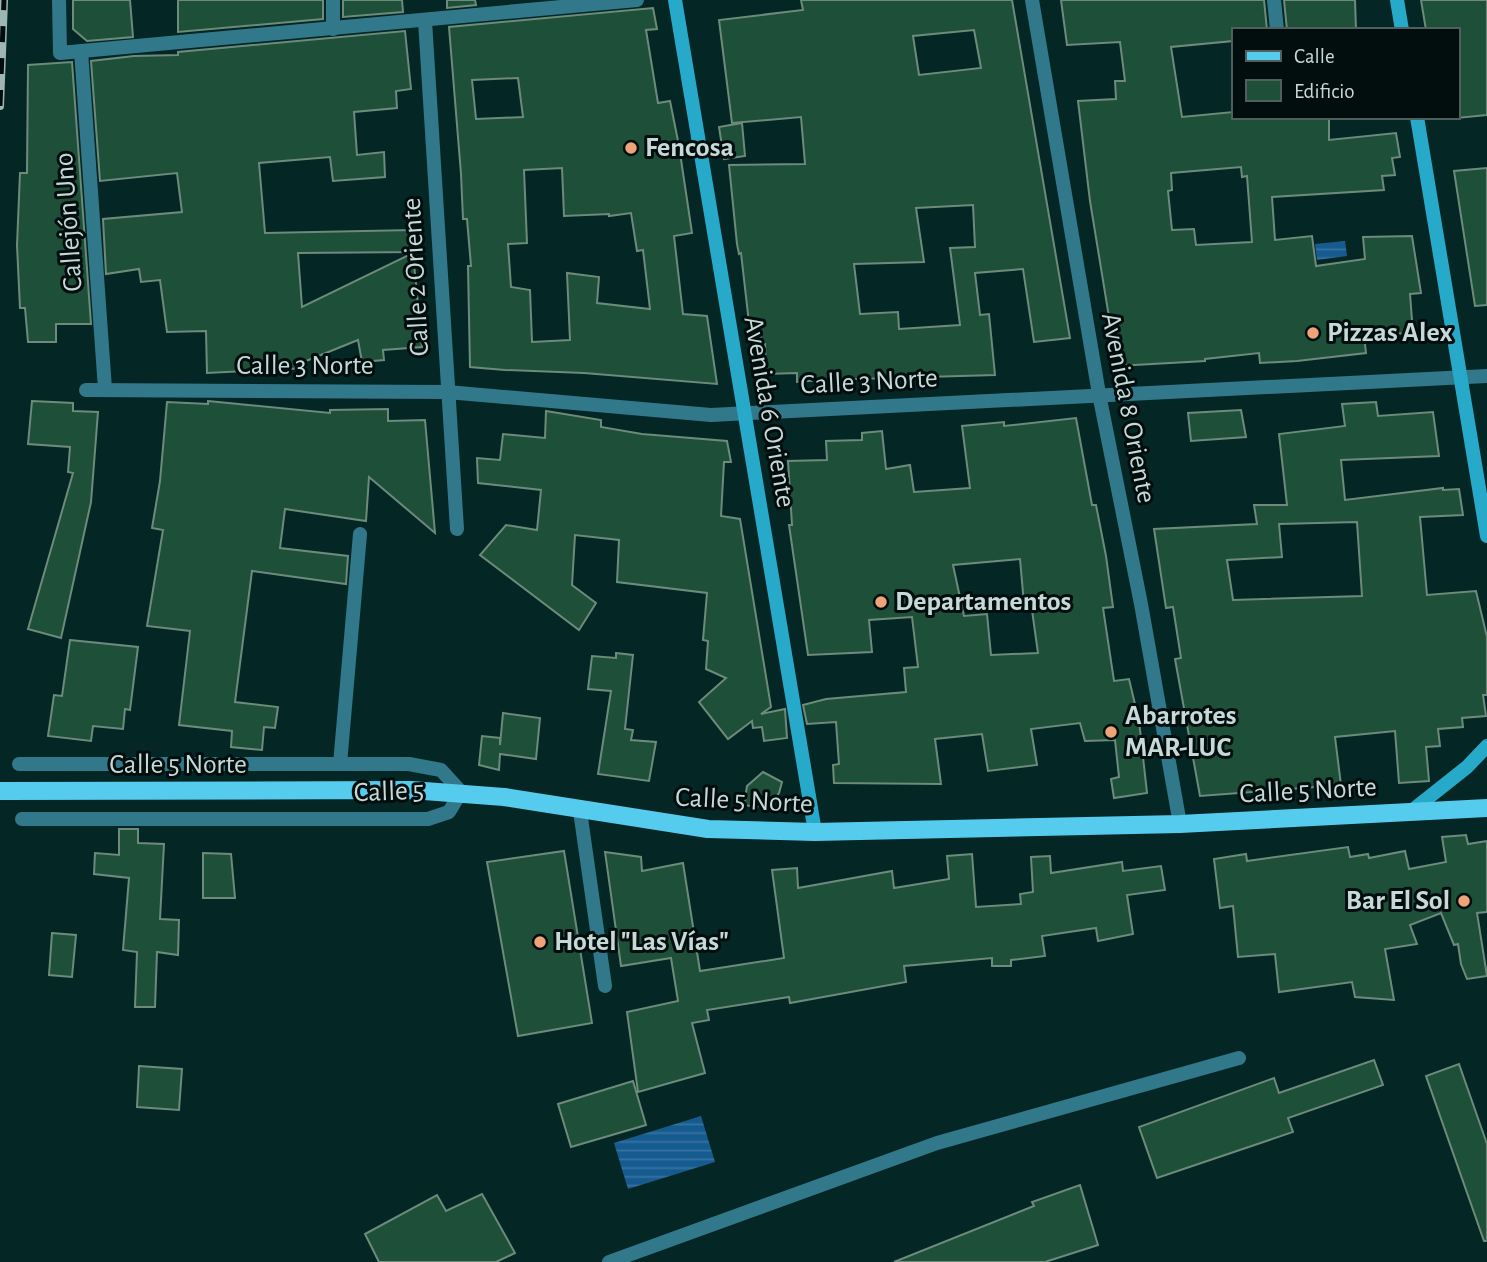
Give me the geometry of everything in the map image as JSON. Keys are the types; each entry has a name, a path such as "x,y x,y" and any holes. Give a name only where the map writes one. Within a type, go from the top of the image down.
{"main road":[{"name":"Calle 5 Norte","path":"1,791 461,792 708,829 815,832 1180,824 1487,808"}],"street":[{"path":"60,0 60,53 637,0"},
{"path":"332,29 333,0"},
{"name":"Avenida 6 Oriente","path":"675,0 815,832"},
{"name":"Avenida 8 Oriente","path":"1032,0 1099,394 1141,604 1180,824"},
{"path":"1274,0 1277,28"},
{"path":"1397,0 1402,28"},
{"name":"Calle 2 Oriente","path":"425,21 457,529"},
{"name":"Callejón Uno","path":"81,51 105,389"},
{"path":"1417,119 1487,536"},
{"name":"Calle 3 Norte","path":"86,390 447,392 711,415 1487,376"},
{"path":"340,764 360,534"},
{"path":"1409,813 1467,767 1487,746"},
{"name":"Calle 5","path":"19,764 409,764 441,770 461,792 449,812 428,819 22,819"},
{"path":"580,811 605,986"},
{"path":"609,1262 937,1143 1239,1058"}],"water":[{"path":"1345,241 1347,256 1317,260 1315,244"},
{"path":"701,1116 715,1162 628,1189 614,1143"}],"building":[{"path":"73,0 130,0 133,37 87,41 73,29"},
{"path":"178,0 323,0 323,19 178,32"},
{"path":"343,0 402,0 403,12 343,17"},
{"path":"447,0 475,0 476,5 447,8"},
{"path":"801,0 1012,0 1070,338 1034,342 1023,269 975,273 980,315 989,314 995,375 797,382 797,373 766,374 765,344 761,344 760,323 749,323 729,165 805,164 801,117 732,123 719,20 803,10","holes":["974,30 981,68 919,75 913,36","973,205 975,247 950,248 960,325 899,329 898,312 860,314 854,264 924,262 916,208"]},
{"path":"1061,0 1264,0 1267,28 1232,28 1232,41 1171,47 1182,117 1232,112 1232,119 1329,119 1329,140 1396,133 1400,157 1392,158 1395,175 1382,176 1384,190 1272,197 1275,240 1312,236 1316,266 1365,259 1363,237 1412,236 1421,293 1410,294 1413,333 1364,335 1366,353 1297,361 1260,363 1259,353 1205,361 1117,366 1090,201 1078,101 1116,99 1115,81 1125,81 1120,42 1067,45","holes":["1241,167 1242,177 1247,176 1252,242 1196,245 1194,229 1172,230 1168,191 1172,190 1171,173"]},
{"path":"1284,0 1355,0 1356,28 1287,28"},
{"path":"1421,0 1487,0 1487,115 1459,118 1459,28 1426,28"},
{"path":"653,8 657,29 646,30 658,103 670,101 692,233 674,236 683,314 707,316 717,384 470,367 468,266 471,266 467,219 463,219 449,27","holes":["518,78 523,117 476,119 472,80","562,168 564,216 631,213 637,251 643,250 650,309 597,303 599,277 567,273 570,340 532,342 530,290 511,287 508,244 527,243 524,170"]},
{"path":"405,31 411,89 396,91 397,108 354,112 357,155 384,152 385,177 333,181 330,157 259,163 265,233 413,230 415,252 298,253 302,307 413,253 422,347 383,350 384,360 362,362 358,340 306,361 306,368 207,373 206,331 167,332 160,280 141,282 139,269 106,274 103,219 182,212 177,173 100,181 91,61 178,55 178,52"},
{"path":"72,62 91,324 56,324 56,342 28,342 25,308 20,308 17,245 20,173 27,173 28,65"},
{"path":"742,123 745,156 724,159 719,127"},
{"path":"1487,168 1487,305 1475,306 1454,171"},
{"path":"32,401 73,403 73,411 98,412 91,502 61,638 28,629 73,473 68,472 70,447 28,444"},
{"path":"208,401 330,413 330,410 388,409 388,421 425,420 435,533 369,477 366,521 285,509 280,548 348,556 346,584 252,571 235,702 278,707 275,728 264,727 262,750 231,747 232,731 179,725 190,631 147,626 163,530 152,528 160,481 167,402 208,404"},
{"path":"1376,402 1378,416 1433,412 1439,456 1341,460 1345,500 1443,488 1459,489 1463,515 1420,517 1427,595 1476,591 1487,637 1487,695 1483,695 1486,716 1462,718 1463,727 1438,729 1440,746 1426,747 1429,781 1399,783 1395,731 1335,737 1341,785 1200,796 1175,659 1181,658 1173,607 1166,608 1154,529 1257,524 1254,505 1287,505 1279,434 1345,426 1342,404","holes":["1357,522 1362,596 1233,600 1227,560 1282,557 1279,524"]},
{"path":"1241,410 1246,437 1191,441 1188,413"},
{"path":"546,411 601,420 601,427 642,434 727,441 731,462 724,462 721,516 740,519 771,707 761,714 785,709 787,738 764,741 762,727 753,728 752,721 728,739 699,702 726,678 706,669 708,641 703,640 707,593 617,582 619,540 575,535 572,585 596,603 579,630 480,555 506,525 537,530 541,490 478,483 477,458 500,460 503,434 545,438"},
{"path":"1076,418 1092,505 1096,505 1106,556 1113,607 1103,608 1114,681 1129,679 1139,721 1147,793 1114,798 1111,779 1119,777 1115,740 1085,741 1080,723 1031,729 1037,765 988,771 982,734 935,739 941,784 834,783 833,765 839,764 836,722 807,724 803,705 826,699 906,692 904,668 918,667 912,617 869,620 872,652 808,655 789,525 792,525 788,461 827,460 826,441 862,440 862,433 882,431 886,469 910,465 914,492 970,488 962,426 1004,422 1004,426","holes":["1020,559 1024,604 1031,603 1038,653 991,655 987,614 964,616 953,565"]},
{"path":"70,640 138,647 130,710 125,709 123,729 93,726 91,741 48,736 54,695 62,696"},
{"path":"616,653 633,655 625,729 633,730 631,740 656,742 649,781 598,774 611,691 588,689 592,656 616,658"},
{"path":"503,713 540,718 536,759 500,754 499,770 479,765 482,736 500,738 500,745"},
{"path":"763,772 782,782 779,793 772,802 756,807 744,805 747,786"},
{"path":"119,829 138,829 138,843 164,844 160,919 179,920 178,955 157,952 155,1007 135,1007 137,952 123,950 129,878 94,874 95,853 119,855"},
{"path":"1466,835 1468,844 1487,841 1487,912 1477,913 1487,976 1467,979 1458,944 1454,945 1441,913 1410,925 1417,944 1385,949 1394,1000 1355,997 1352,982 1279,992 1275,954 1238,957 1233,906 1220,908 1214,859 1246,854 1247,861 1348,847 1350,857 1368,854 1369,858 1405,851 1409,869 1446,862 1442,837"},
{"name":"Hotel \"Las Vías\"","path":"564,851 592,1023 518,1036 487,862"},
{"path":"605,852 641,857 642,871 683,863 700,971 784,958 772,870 797,868 798,888 892,871 894,888 949,879 947,856 972,854 976,907 1021,904 1020,894 1033,892 1031,857 1050,856 1051,873 1122,862 1123,871 1161,866 1165,890 1127,895 1133,934 1098,941 1096,928 1042,936 1045,956 1011,960 1011,966 992,966 992,958 904,966 906,982 790,1003 789,997 707,1010 709,1020 692,1023 705,1073 638,1092 627,1012 678,1001 671,958 621,966"},
{"path":"203,853 231,854 235,898 203,898"},
{"path":"52,933 76,935 72,977 49,975"},
{"path":"1374,1060 1383,1085 1288,1118 1293,1132 1157,1178 1139,1127 1274,1078 1279,1093"},
{"path":"1459,1064 1487,1144 1487,1241 1484,1241 1426,1076"},
{"path":"139,1066 182,1069 179,1110 137,1107"},
{"path":"633,1081 646,1125 571,1147 558,1104"},
{"path":"1080,1185 1098,1245 1045,1262 894,1262 1034,1206 1032,1202"},
{"path":"482,1194 515,1253 496,1262 379,1262 365,1234 437,1195 446,1211"}],"railway":[{"path":"0,106 4,0"}],"place":[{"name":"Fencosa","path":"631,148"},
{"name":"Pizzas Alex","path":"1313,333"},
{"name":"Departamentos","path":"881,602"},
{"name":"Abarrotes MAR-LUC","path":"1111,732"},
{"name":"Bar El Sol","path":"1464,901"},
{"name":"Hotel \"Las Vías\"","path":"540,942"}]}
